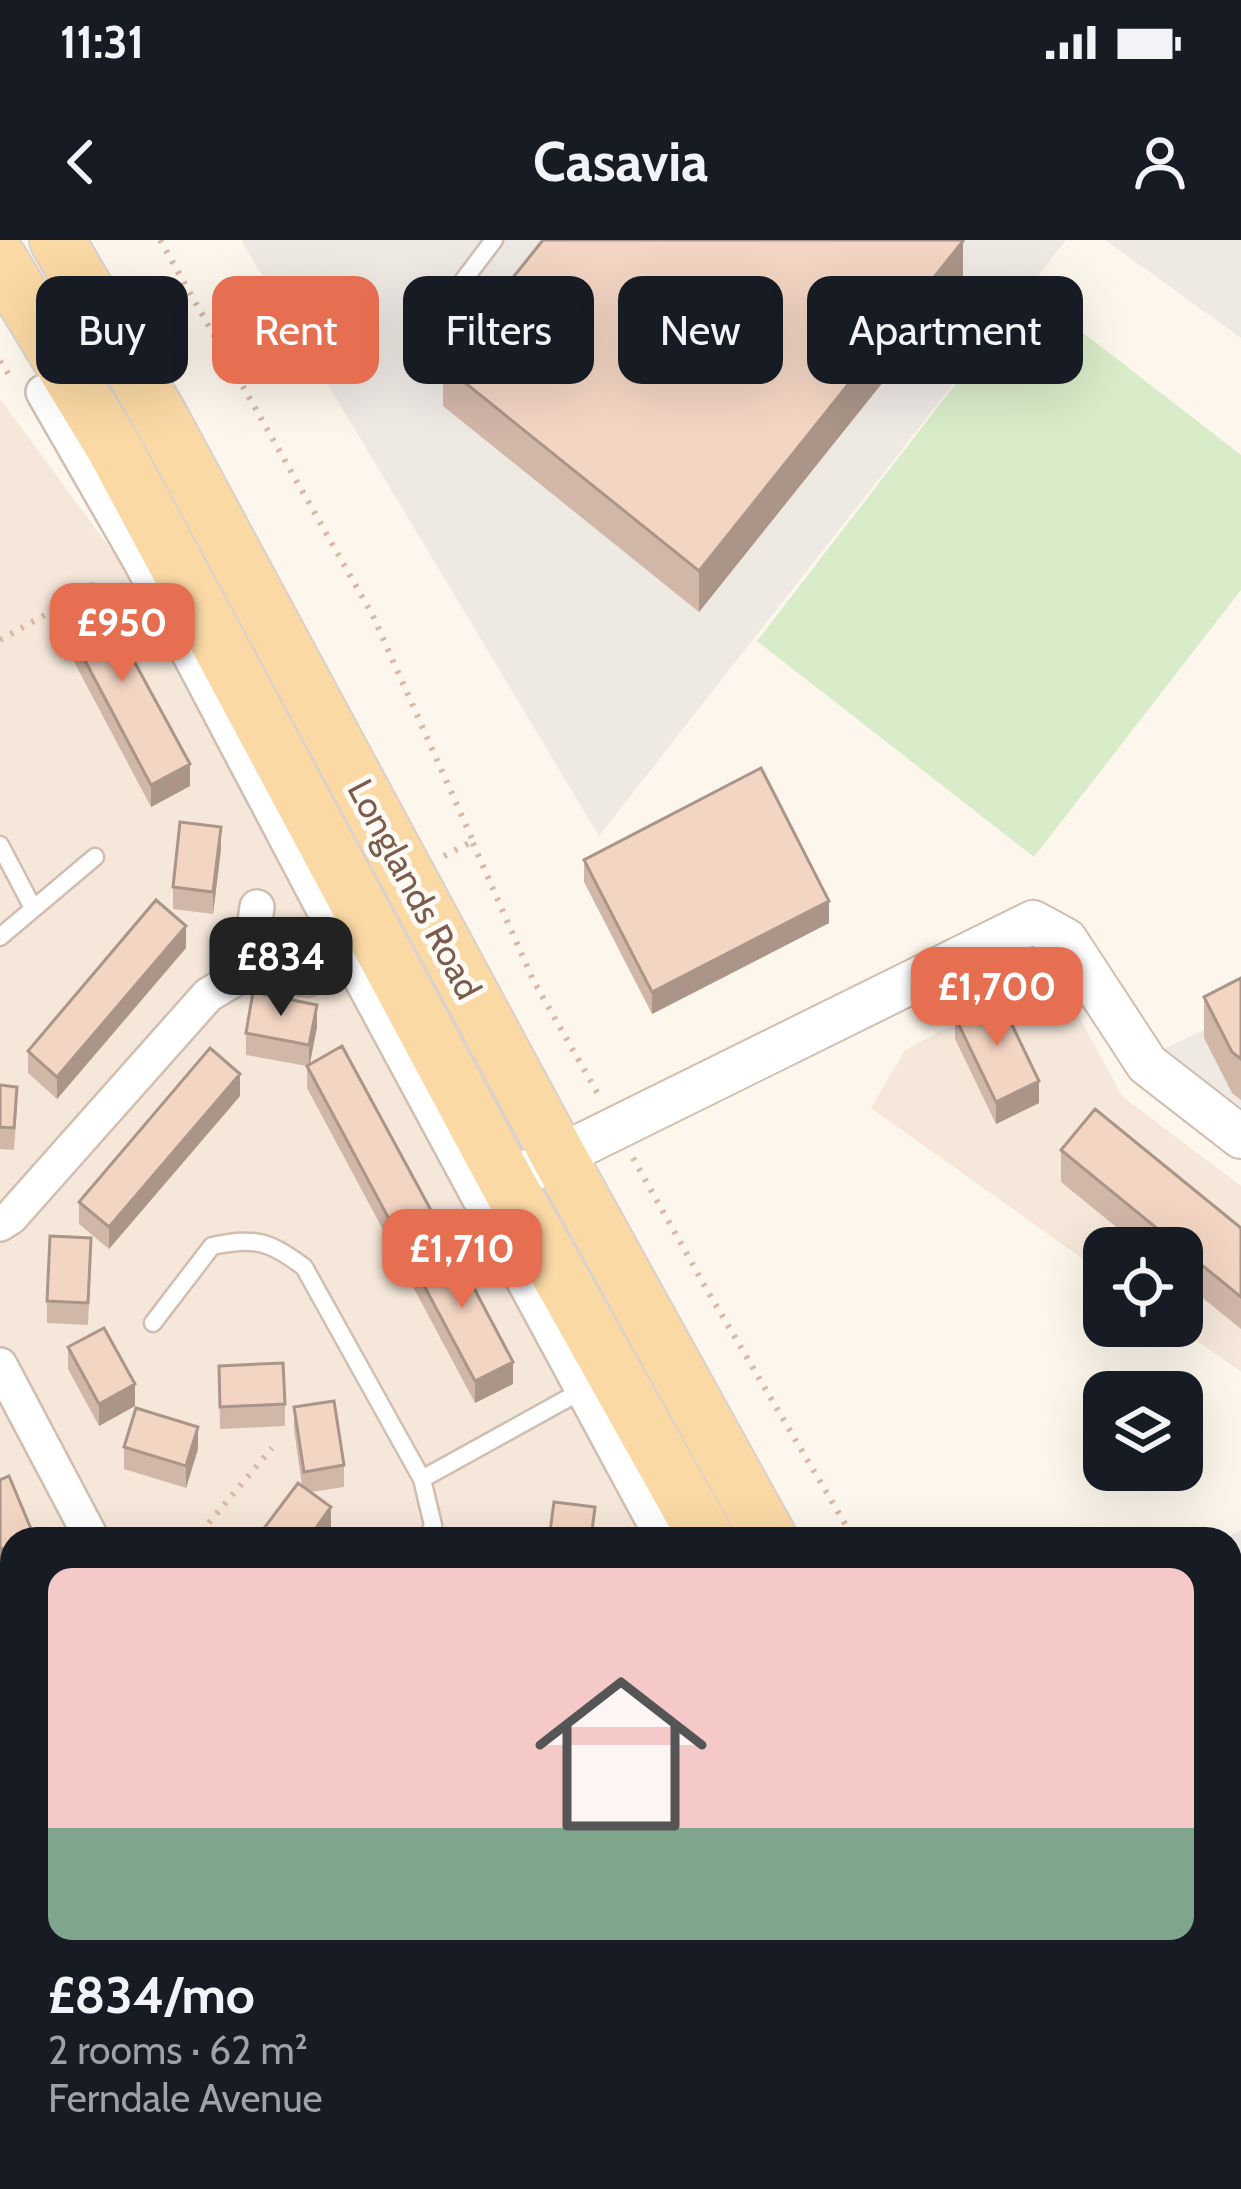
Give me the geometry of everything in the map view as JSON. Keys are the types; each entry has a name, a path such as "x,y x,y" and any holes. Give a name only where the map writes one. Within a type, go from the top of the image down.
{"main road":[{"name":"Longlands Road","path":"57,240 161,418 763,1527"},
{"name":"Longlands Road","path":"0,260 114,448 507,1182 700,1527"}],"street":[{"path":"43,392 140,561 656,1527"},
{"path":"248,971 257,908"},
{"path":"507,1182 1033,922 1066,940 1147,1064 1241,1137"},
{"path":"0,1224 208,995 248,971 308,979"},
{"path":"0,1365 86,1527"}],"lane":[{"path":"467,276 494,240"},
{"path":"0,845 33,908"},
{"path":"0,938 95,856"},
{"path":"152,1323 212,1246 245,1240 277,1247 304,1267 422,1479 432,1527"},
{"path":"422,1479 581,1391"}],"path":[{"path":"0,640 60,606"},
{"path":"473,841 533,980 847,1527"},
{"path":"205,1527 272,1448"}],"shaded area":[{"path":"241,240 1066,240 1038,276 807,276 807,384 953,384 599,836 327,384 379,384 379,276 263,276"},
{"path":"1105,240 1241,240 1241,338"},
{"path":"0,399 124,567 642,1527 0,1527"},
{"path":"1054,970 1122,1096 1241,1186 1241,1372 1203,1345 1203,1227 1083,1227 1083,1259 871,1108 905,1050"},
{"path":"1241,1012 1241,1139 1145,1058"}],"green space":[{"path":"1083,333 1241,455 1241,590 1034,857 757,641 955,384 1083,384"}],"building":[{"path":"543,240 963,241 935,276 807,276 807,384 849,384 699,571 467,384 594,384 594,276 514,276"},
{"path":"92,584 190,764 151,785 55,604"},
{"path":"761,768 829,901 652,992 584,860"},
{"path":"180,822 221,827 213,892 173,887"},
{"path":"156,900 186,926 57,1077 28,1051"},
{"path":"1241,978 1241,1059 1232,1052 1204,997"},
{"path":"253,992 317,1005 309,1045 246,1033"},
{"path":"998,996 1039,1081 996,1102 955,1017"},
{"path":"342,1046 440,1227 404,1247 307,1066"},
{"path":"210,1048 240,1074 109,1227 79,1202"},
{"path":"0,1085 17,1087 14,1128 0,1127"},
{"path":"1095,1109 1241,1228 1241,1297 1203,1266 1203,1227 1155,1227 1061,1150"},
{"path":"50,1236 91,1238 88,1303 47,1301"},
{"path":"449,1241 513,1362 475,1381 411,1261"},
{"path":"104,1328 135,1384 99,1404 68,1347"},
{"path":"283,1363 285,1404 220,1407 219,1366"},
{"path":"334,1401 344,1465 304,1472 294,1407"},
{"path":"136,1408 198,1427 186,1466 124,1447"},
{"path":"9,1476 30,1527 0,1527 0,1480"},
{"path":"298,1483 331,1507 317,1527 265,1527"},
{"path":"554,1502 595,1507 592,1527 551,1527"}]}
